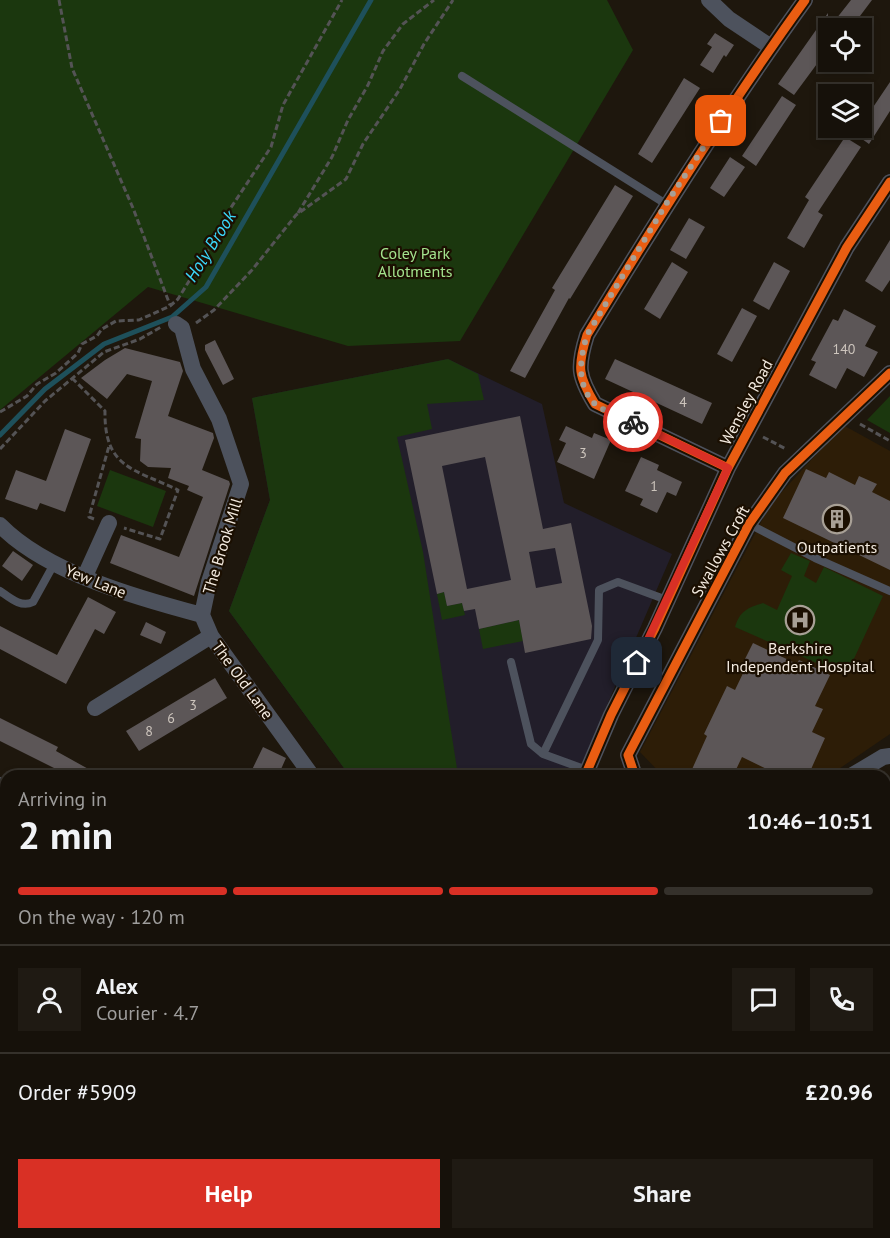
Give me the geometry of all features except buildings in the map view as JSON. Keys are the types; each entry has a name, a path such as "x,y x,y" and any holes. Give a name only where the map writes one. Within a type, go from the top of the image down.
{"street":[{"path":"709,0 729,19 771,46"},
{"path":"728,468 595,404 582,384 580,357 587,335 666,204 771,46 805,0"},
{"name":"Wensley Road","path":"587,770 728,468 847,247 890,182"},
{"name":"The Brook Mill","path":"179,326 194,369 219,419 241,484 209,582 202,615 211,636"},
{"name":"Swallows Croft","path":"633,770 628,755 749,524 785,472 890,374"},
{"path":"85,576 109,523"},
{"name":"Yew Lane","path":"0,525 30,549 54,564 135,597 202,615"},
{"name":"The Old Lane","path":"95,708 211,636 306,770"},
{"path":"861,770 890,756"}],"lane":[{"path":"462,76 666,204"},
{"path":"749,524 815,558 890,591"},
{"path":"0,591 23,605 29,605 33,602 54,564"},
{"path":"543,753 598,640 599,590 618,582 668,600"},
{"path":"511,662 531,744 543,753 580,770"}],"path":[{"path":"59,0 72,68 133,207 170,306"},
{"path":"0,412 27,396 37,384 51,377 74,357 82,344 97,336 102,329 116,321 139,320 170,306 178,299 213,242 226,215 271,147 283,105 342,0"},
{"path":"0,449 45,401 104,352 140,339 166,325 179,326 201,321 214,310 252,270 296,215 332,157 348,120 368,85 382,51 403,24 434,0"},
{"path":"296,215 346,179 363,144 400,89 424,44 453,0"},
{"path":"72,378 105,411 105,430 109,446 116,459 178,490 160,539 89,517 109,446"},
{"path":"845,416 890,441"},
{"path":"749,429 801,457"}],"shaded area":[{"path":"448,359 542,404 564,503 672,554 579,770 345,770 229,611 270,500 252,398"},
{"name":"Berkshire Independent Hospital","path":"843,425 890,451 890,734 837,770 657,770 640,752 770,505"}],"green space":[{"name":"Coley Park Allotments","path":"0,0 607,0 633,50 460,341 348,346 148,287 0,410"},
{"path":"448,359 478,374 484,400 427,404 432,429 397,437 423,552 457,770 345,770 229,611 270,500 252,398"},
{"path":"890,396 890,433 867,420"},
{"path":"110,470 166,491 153,527 97,506"},
{"path":"791,553 810,561 804,576 816,583 824,567 883,596 846,676 735,627 742,614 753,607 763,603 777,610 792,576 781,570"},
{"path":"444,592 447,606 462,603 465,615 442,620 437,594"},
{"path":"519,620 523,641 483,649 479,629"}],"waterway":[{"name":"Holy Brook","path":"0,435 45,389 104,344 172,317 206,287 371,0"}],"cycle path":[{"path":"728,468 595,404 582,378 582,355 587,335 666,207 720,123 805,0"},
{"path":"588,770 611,715 655,628 728,468 847,247 890,182"},
{"path":"633,770 628,755 749,524 785,473 890,373"}],"way so far":[{"path":"633,422 595,404 582,384 580,357 587,335 666,204 721,121"}],"place":[{"name":"Outpatients","path":"837,519"},
{"name":"Berkshire Independent Hospital","path":"800,620"}],"route":[{"path":"633,422 728,468 637,663"}]}
